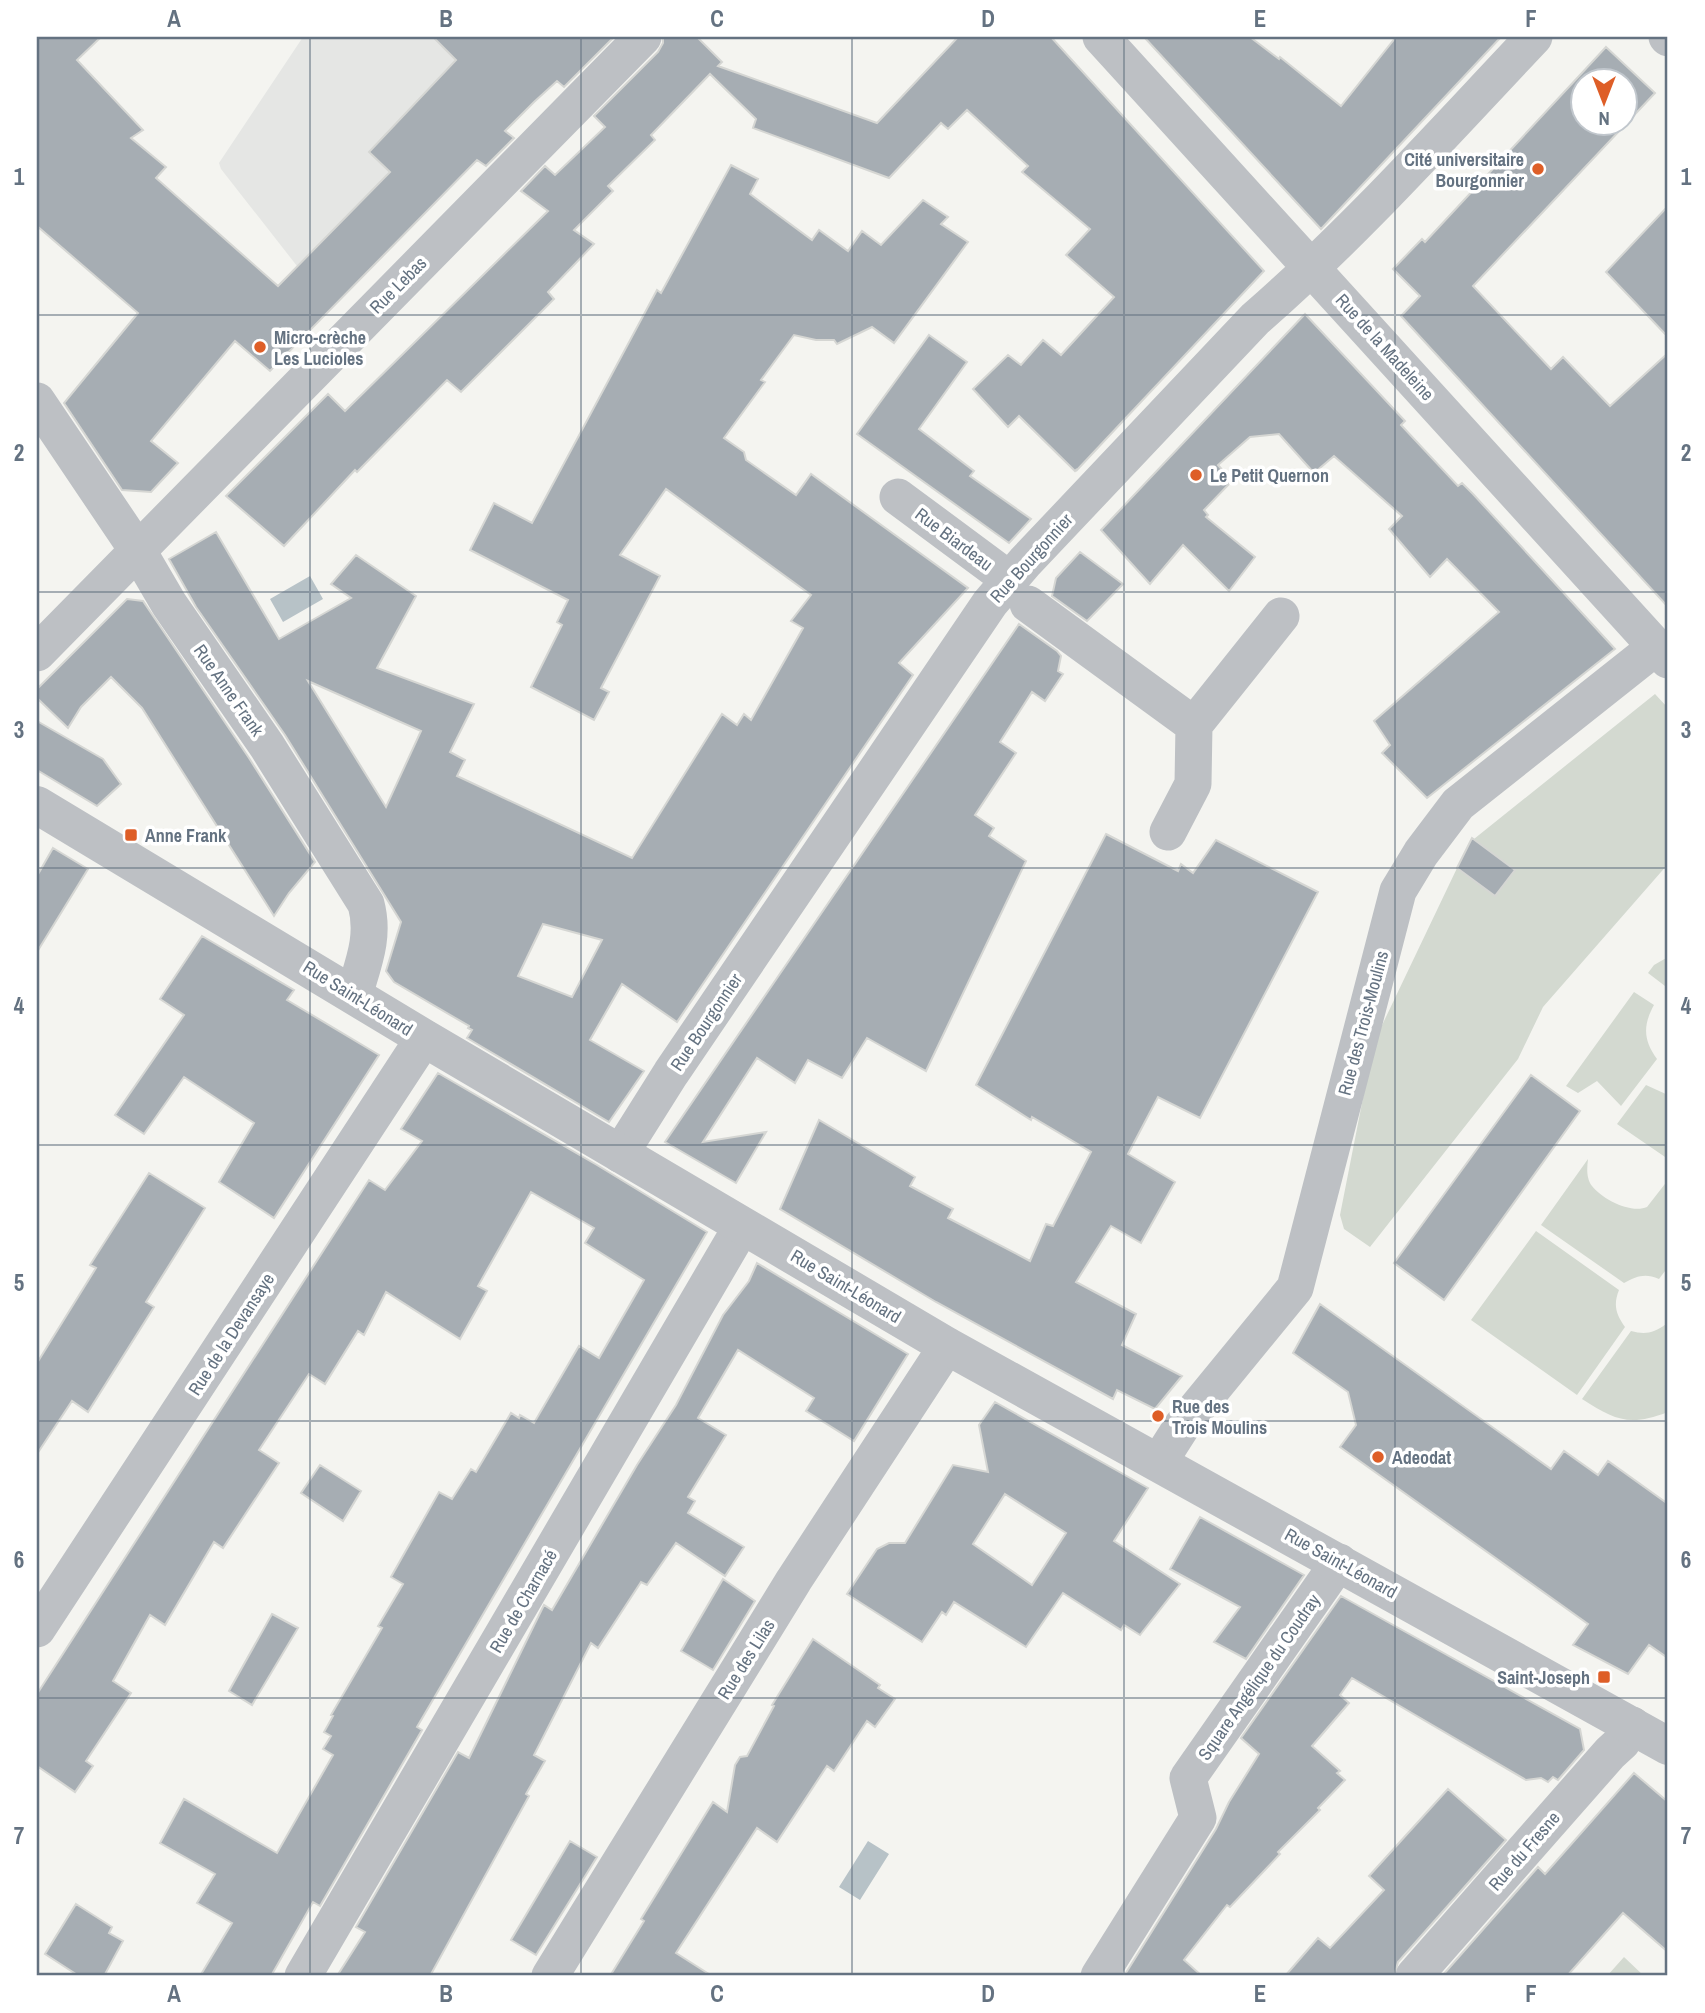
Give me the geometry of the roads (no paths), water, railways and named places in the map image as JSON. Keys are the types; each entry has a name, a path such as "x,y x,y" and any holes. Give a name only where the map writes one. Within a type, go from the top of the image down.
{"street":[{"name":"Rue Lebas","path":"37,653 643,37"},
{"name":"Rue de la Madeleine","path":"1101,37 1662,653"},
{"name":"Rue Bourgonnier","path":"620,1154 679,1061 990,603 1019,592 1245,329 1365,215 1534,37"},
{"name":"Rue Anne Frank","path":"37,401 138,551 169,604 267,746 366,904 369,942 354,995"},
{"name":"Rue Biardeau","path":"898,497 1194,725"},
{"path":"1168,832 1193,784 1194,725 1281,617"},
{"name":"Rue des Trois-Moulins","path":"1159,1462 1182,1426 1295,1288 1398,891 1421,853 1458,804 1662,653"},
{"name":"Rue Saint-Léonard","path":"37,805 424,1038 947,1346 1668,1745"},
{"name":"Rue de la Devansaye","path":"37,1629 424,1038"},
{"name":"Rue de Charnacé","path":"303,1976 743,1226"},
{"name":"Rue des Lilas","path":"551,1976 794,1580 947,1346"},
{"name":"Square Angélique du Coudray","path":"1099,1976 1198,1818 1188,1778 1339,1562"},
{"name":"Rue du Fresne","path":"1414,1976 1622,1742 1632,1725"}],"place":[{"name":"Cité universitaire Bourgonnier","path":"1538,169"},
{"name":"Micro-crèche Les Lucioles","path":"260,347"},
{"name":"Le Petit Quernon","path":"1196,475"},
{"name":"Anne Frank","path":"131,835"},
{"name":"Rue des Trois Moulins","path":"1158,1416"},
{"name":"Adeodat","path":"1378,1457"},
{"name":"Saint-Joseph","path":"1604,1677"}]}
